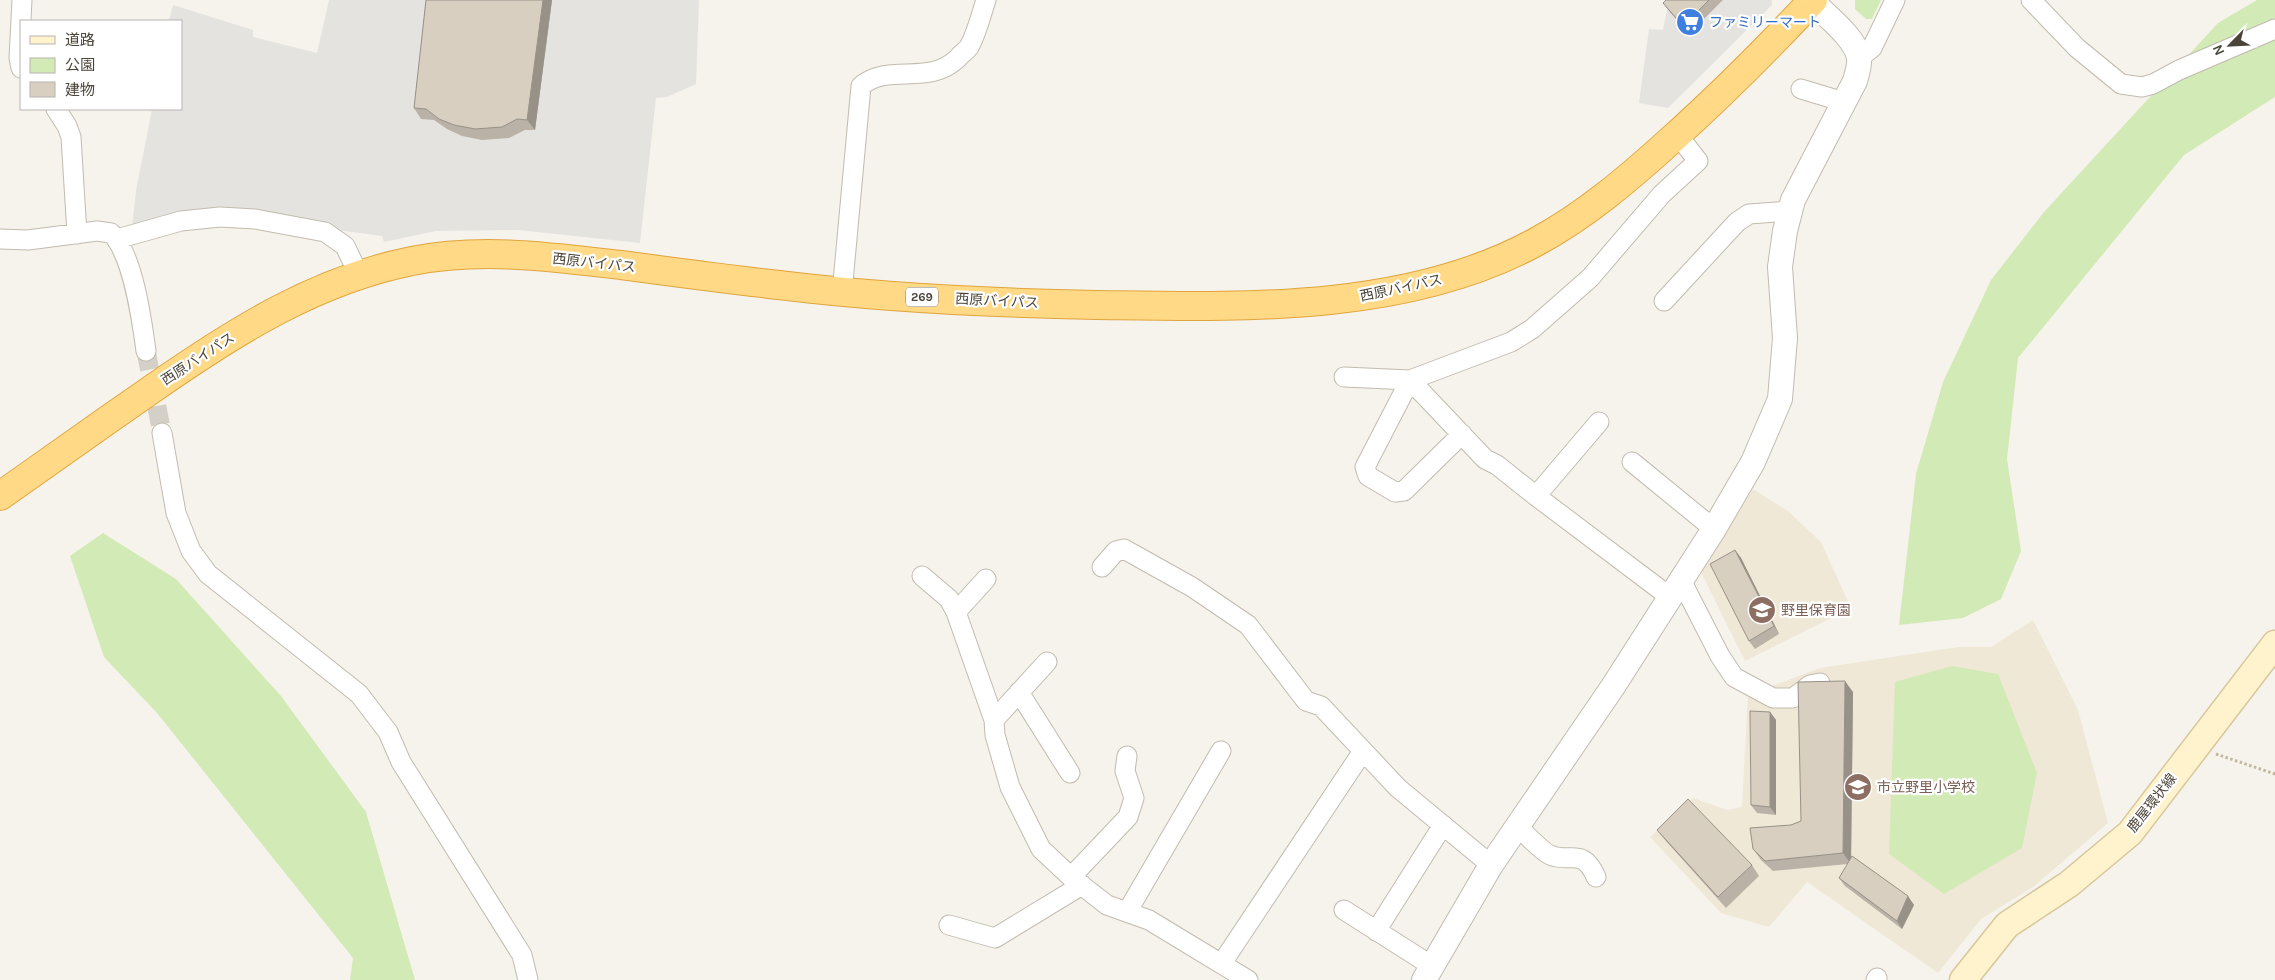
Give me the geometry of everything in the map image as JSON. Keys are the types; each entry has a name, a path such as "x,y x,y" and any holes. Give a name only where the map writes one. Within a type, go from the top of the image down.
{"highway":[{"name":"西原バイパス","path":"0,496 218,344 305,295 359,275 414,260 462,255 516,255 590,262 842,293 1050,304 1148,306 1314,301 1372,296 1418,286 1464,273 1534,244 1620,186 1782,33 1812,0"}],"main road":[{"name":"鹿屋環状線","path":"1963,980 2007,925 2069,884 2130,833 2275,644"}],"street":[{"path":"21,20 22,0"},
{"path":"842,293 861,86 877,77 896,74 928,74 941,70 955,61 968,48 986,0"},
{"path":"1344,910 1376,931 1428,973 1491,865 1612,688 1714,529 1753,462 1780,399 1785,338 1780,267 1790,211 1793,200 1855,81 1859,58 1850,39 1812,0"},
{"path":"1859,58 1872,48 1895,0"},
{"path":"2031,0 2076,48 2121,84 2142,87 2153,84 2179,70 2275,28"},
{"path":"20,39 20,63"},
{"path":"1801,89 1844,102"},
{"path":"57,110 68,126 70,137 77,234"},
{"path":"1344,377 1410,380 1511,342 1532,328 1590,278 1662,194 1698,161 1677,134"},
{"path":"1664,301 1737,222 1749,214 1790,211"},
{"path":"117,240 181,221 220,217 255,219 325,232 345,246 359,275"},
{"path":"0,239 28,240 97,231 111,233 122,247 135,292 146,351"},
{"path":"1410,380 1485,459 1497,465 1536,496 1676,588 1734,677 1773,698 1794,698 1810,686 1822,682"},
{"path":"1410,380 1365,467 1368,476 1395,492 1404,491 1462,434"},
{"path":"1536,496 1599,422"},
{"path":"162,434 176,513 191,551 208,574 358,694 388,732 401,762 522,955 528,980"},
{"path":"1632,462 1714,529"},
{"path":"1102,567 1116,551 1124,549 1192,587 1248,626 1306,701 1321,706 1398,788 1491,865"},
{"path":"922,576 949,599 956,612 994,720 995,735 1010,787 1041,849 1076,881 1107,905 1149,920 1248,980"},
{"path":"956,612 986,579"},
{"path":"994,720 1047,662"},
{"path":"1020,692 1070,773"},
{"path":"1126,912 1222,751"},
{"path":"1222,963 1364,751"},
{"path":"949,925 995,938 1076,881 1128,817 1134,798 1125,771 1127,756"},
{"path":"1376,931 1443,825"},
{"path":"1517,826 1550,855 1580,858 1591,865 1596,877"}],"path":[{"path":"2195,747 2275,774"}],"shaded area":[{"path":"329,0 699,0 696,84 667,97 656,98 640,243 519,230 436,231 384,242 382,236 337,230 255,212 132,226 136,191 152,110 182,110 182,20 169,20 173,5 253,30 253,37 317,53"},
{"path":"1669,0 1689,34 1723,0 1772,0 1772,5 1668,108 1639,103 1649,29 1663,30"},
{"path":"1753,489 1788,511 1821,542 1851,608 1745,661 1699,568"},
{"path":"2033,620 2078,710 2108,823 2033,887 1981,919 1938,973 1807,882 1769,927 1721,913 1650,837 1693,798 1727,810 1742,807 1748,695 1820,668 1958,647 1991,647"}],"green space":[{"path":"1855,0 1881,0 1872,19 1866,19 1855,9"},
{"path":"2257,0 2275,0 2275,97 2184,155 2018,358 2007,459 2021,551 2001,599 1963,618 1899,625 1916,474 1943,382 1991,280 2044,212 2218,23"},
{"path":"103,533 176,579 281,696 366,812 415,980 350,980 353,958 157,713 104,657 70,556"},
{"path":"1952,666 1998,674 2037,773 2022,848 1944,894 1889,854 1895,682"}],"building":[{"path":"426,0 543,0 527,120 517,119 502,127 475,129 454,125 439,119 426,109 414,108"},
{"path":"1666,0 1709,0 1683,26 1663,3"},
{"path":"1735,550 1774,626 1749,641 1710,564"},
{"path":"1845,681 1843,853 1765,861 1753,849 1750,828 1791,825 1801,821 1798,682"},
{"path":"1750,711 1770,712 1770,807 1751,805"},
{"path":"1688,799 1752,865 1718,897 1657,830"},
{"path":"1852,856 1908,896 1897,921 1839,878"}],"tunnel":[{"path":"146,351 162,433"}],"place":[{"name":"ファミリーマート","path":"1690,22"},
{"name":"野里保育園","path":"1762,610"},
{"name":"市立野里小学校","path":"1858,787"}]}
